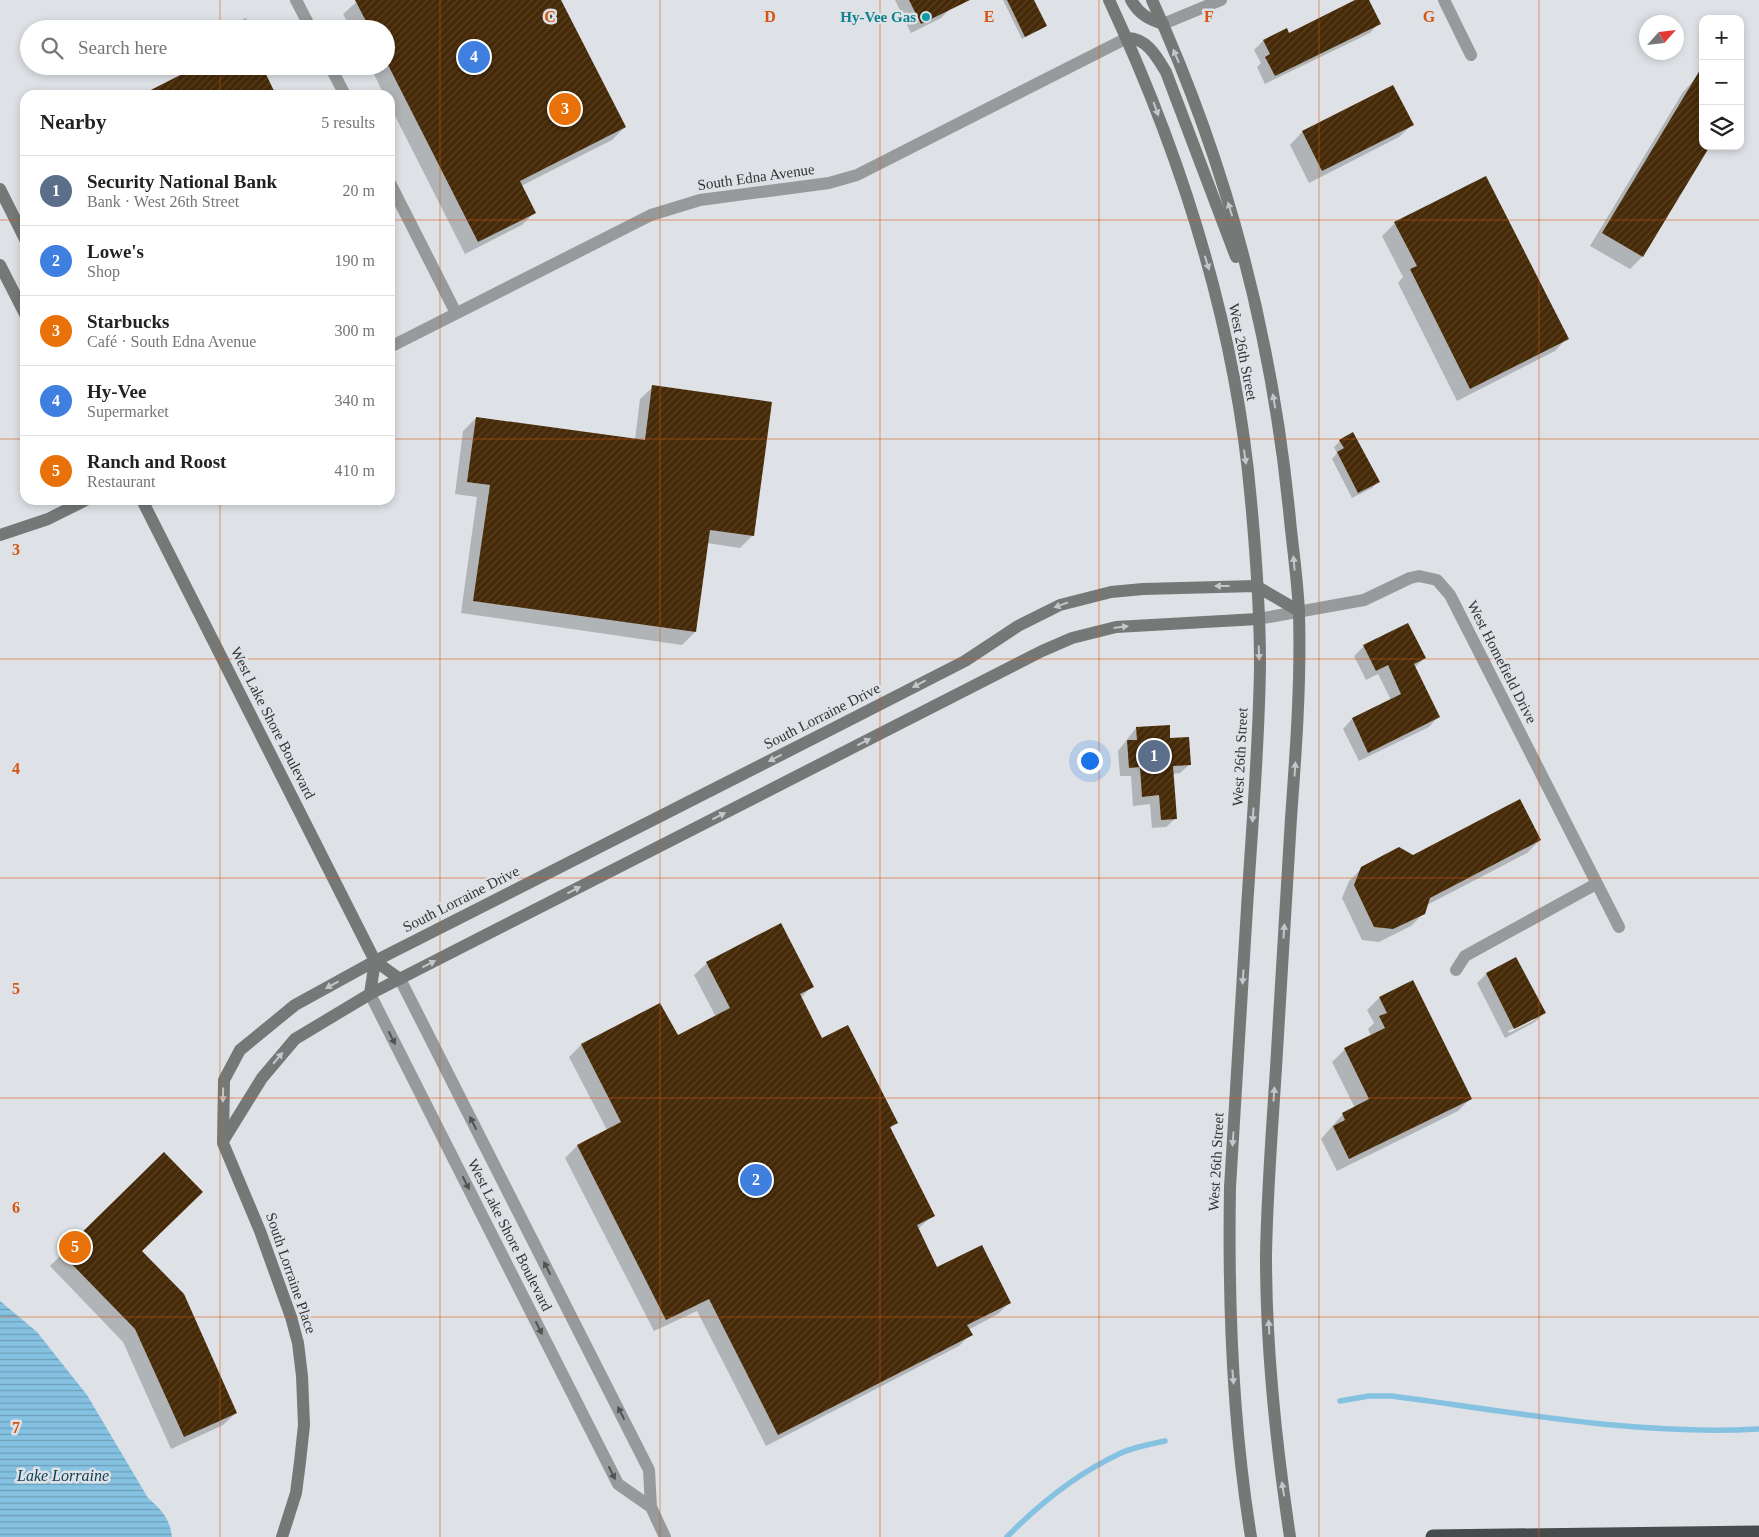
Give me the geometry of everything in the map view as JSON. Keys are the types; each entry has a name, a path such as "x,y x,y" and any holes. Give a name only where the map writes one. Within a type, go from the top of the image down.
{"highway":[{"path":"1433,1537 1759,1533"}],"street":[{"path":"296,0 306,20"},
{"name":"West 26th Street","path":"1109,0 1127,38 1169,143 1209,273 1222,324 1245,451 1251,499 1258,619 1258,737 1230,1187 1228,1250 1232,1369 1243,1488 1251,1537"},
{"path":"1131,0 1137,11 1148,19 1163,24 1221,0"},
{"name":"West 26th Street","path":"1152,0 1189,86 1210,145 1246,264 1275,403 1285,470 1299,611 1295,762 1270,1152 1266,1257 1274,1406 1280,1470 1290,1537"},
{"path":"1444,0 1471,55"},
{"path":"1127,38 1143,42 1155,54 1166,72 1255,306"},
{"name":"South Edna Avenue","path":"395,344 615,232 676,206 714,198 829,183 857,175 883,164 1127,38"},
{"path":"335,75 342,90"},
{"path":"0,189 20,229"},
{"path":"395,193 456,313"},
{"path":"0,265 20,304"},
{"path":"0,535 48,519 76,505"},
{"name":"West Lake Shore Boulevard","path":"145,505 375,961 400,979 649,1470 651,1507 665,1537"},
{"name":"West Homefield Drive","path":"1258,619 1364,600 1410,578 1419,576 1437,580 1450,595 1619,927"},
{"path":"1256,586 1299,611"},
{"name":"South Lorraine Drive","path":"375,961 832,730 964,661 1018,626 1060,605 1111,592 1143,589 1256,586"},
{"path":"222,1143 262,1078 295,1039 370,994 1042,652 1072,638 1116,627 1258,619"},
{"path":"1456,970 1465,956 1596,884"},
{"path":"370,994 375,961"},
{"name":"South Lorraine Place","path":"282,1537 296,1493 304,1425 298,1343 260,1231 222,1143 224,1080 240,1050 295,1005 375,961"},
{"name":"West Lake Shore Boulevard","path":"370,994 618,1484 651,1507"}],"water":[{"name":"Lake Lorraine","path":"0,1301 37,1332 87,1395 148,1498 164,1515 172,1537 0,1537"}],"building":[{"path":"355,0 561,0 626,127 520,181 536,213 478,242 393,75 395,75 395,20 365,20"},
{"name":"Hy-Vee Gas","path":"909,0 970,0 921,24"},
{"path":"1007,0 1034,0 1047,26 1025,37"},
{"path":"1355,0 1369,0 1381,24 1275,76 1265,57 1270,54 1263,40 1287,28 1289,33"},
{"path":"1699,72 1699,150 1708,150 1643,257 1602,233"},
{"path":"180,75 266,75 274,90 151,90"},
{"path":"1393,85 1414,125 1322,171 1302,131"},
{"path":"1486,176 1569,339 1470,389 1410,269 1417,266 1394,222"},
{"path":"652,385 772,402 754,536 710,530 696,632 473,601 490,485 467,482 476,417 645,440"},
{"path":"1353,432 1380,482 1358,493 1337,452 1344,448 1339,440"},
{"path":"1408,623 1426,658 1414,664 1440,717 1368,753 1352,718 1401,694 1388,665 1376,671 1363,645"},
{"path":"1170,725 1170,738 1189,737 1191,765 1173,766 1177,819 1161,820 1159,795 1142,797 1140,767 1129,768 1127,740 1137,740 1136,727"},
{"path":"1520,799 1541,840 1430,898 1425,914 1393,929 1374,927 1354,885 1361,867 1399,847 1413,855"},
{"path":"781,923 814,987 800,994 822,1038 848,1025 898,1123 890,1127 935,1216 917,1225 937,1267 982,1245 1011,1303 967,1325 973,1335 778,1435 709,1299 666,1320 577,1145 621,1122 581,1044 660,1003 678,1035 730,1008 706,962"},
{"path":"1516,957 1546,1013 1514,1029 1486,973"},
{"path":"1413,980 1472,1099 1349,1159 1333,1126 1345,1120 1342,1113 1369,1099 1344,1048 1385,1028 1379,1016 1387,1013 1379,997"},
{"path":"164,1152 203,1192 142,1251 184,1294 237,1413 184,1437 135,1329 61,1253"}],"waterway":[{"path":"1340,1401 1369,1396 1392,1396 1621,1426 1667,1429 1759,1429"},
{"path":"1007,1537 1046,1501 1090,1470 1126,1451 1165,1441"}],"place":[{"name":"Hy-Vee Gas","path":"926,17"},
{"name":"Hy-Vee","path":"474,57"},
{"name":"Starbucks","path":"565,109"},
{"name":"Security National Bank","path":"1154,756"},
{"name":"Lowe's","path":"756,1180"},
{"name":"Ranch and Roost","path":"75,1247"}]}
